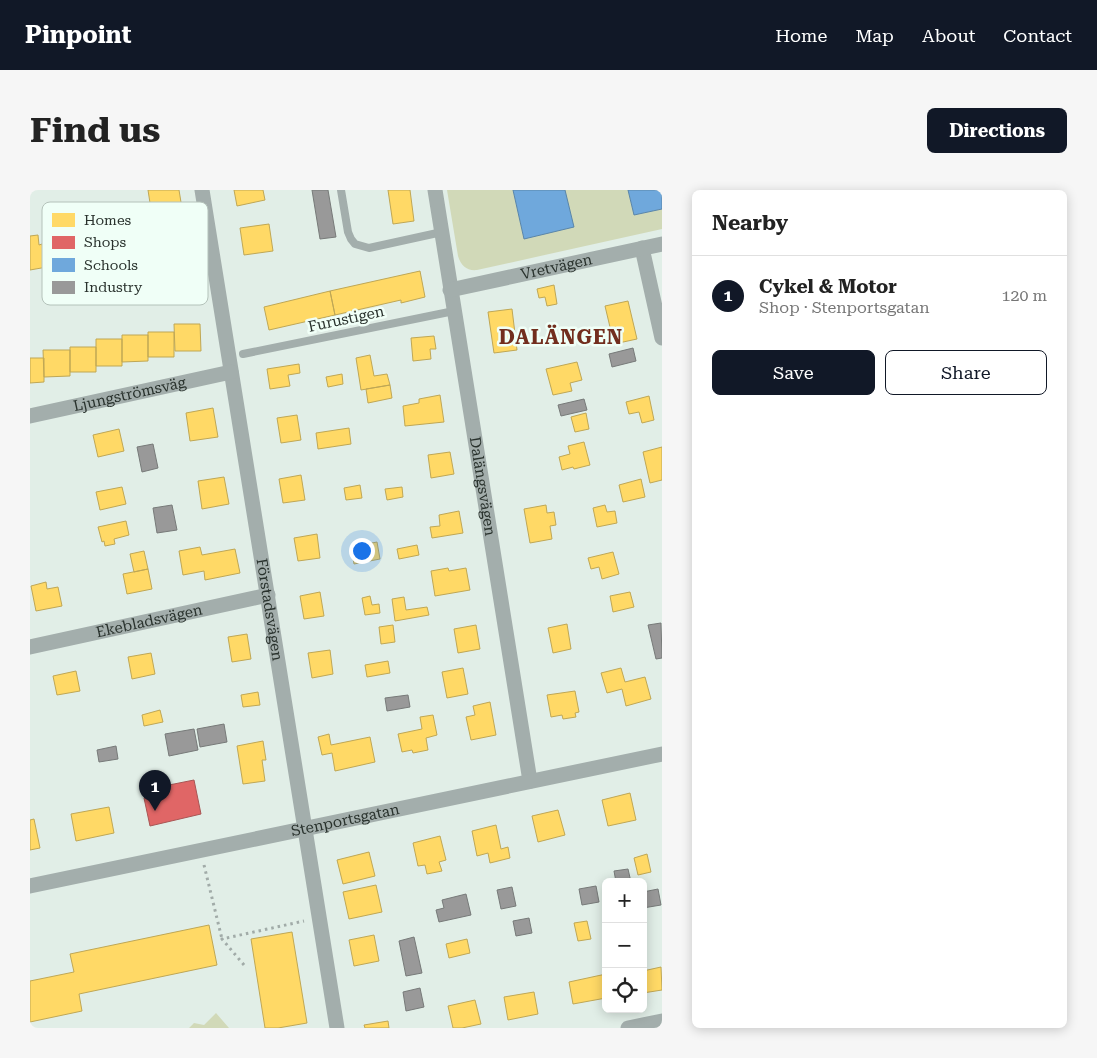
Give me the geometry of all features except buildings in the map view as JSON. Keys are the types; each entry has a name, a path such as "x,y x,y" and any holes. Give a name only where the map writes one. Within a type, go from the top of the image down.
{"street":[{"name":"Dalängsvägen","path":"435,190 530,781"},
{"name":"Förstadsvägen","path":"208,228 337,1028"},
{"name":"Vretvägen","path":"450,290 662,244"},
{"path":"642,248 662,338"},
{"name":"Ljungströmsväg","path":"30,416 231,372"},
{"name":"Ekebladsvägen","path":"30,647 268,595"},
{"name":"Stenportsgatan","path":"30,886 530,781 661,758"},
{"path":"628,1028 662,1021"}],"lane":[{"path":"341,190 348,232 355,244 369,248 442,232"},
{"name":"Furustigen","path":"243,354 454,311"}],"path":[{"path":"204,865 222,939 244,965"},
{"path":"222,939 310,920"}],"green space":[{"path":"447,190 513,190 524,239 565,190 628,190 634,215 662,209 662,229 470,270 461,263 458,256"},
{"path":"216,1013 229,1028 189,1028 194,1023 204,1025"}],"place":[{"name":"Cykel & Motor","path":"155,811"}],"district":[{"name":"DALÄNGEN","path":"561,337"}]}
